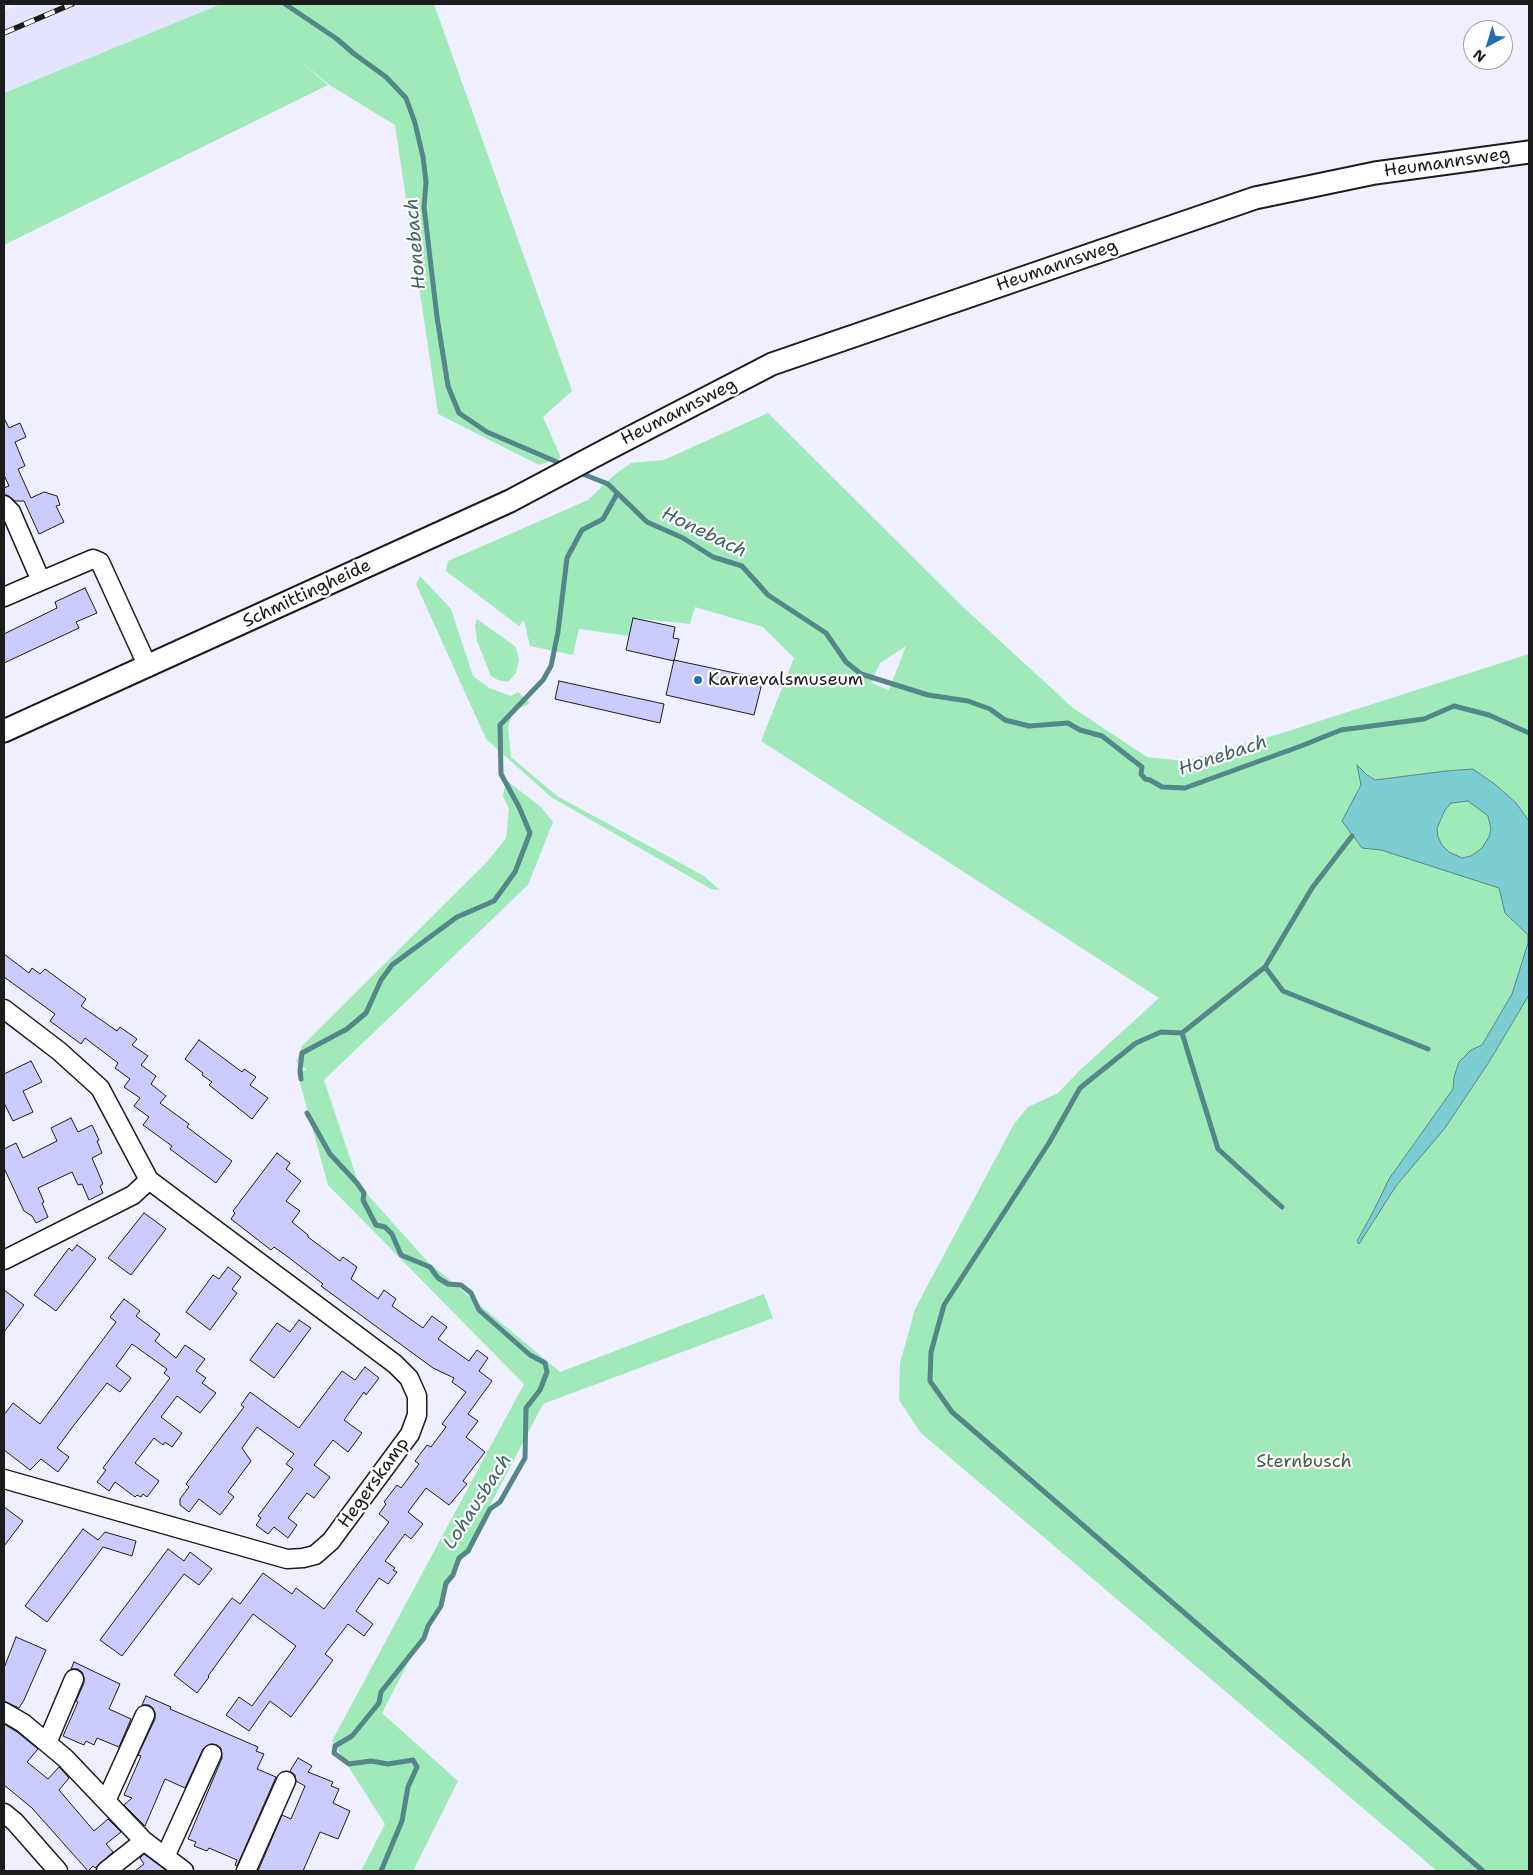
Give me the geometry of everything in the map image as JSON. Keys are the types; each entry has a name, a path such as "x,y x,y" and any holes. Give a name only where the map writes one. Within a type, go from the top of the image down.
{"street":[{"name":"Heumannsweg","path":"597,454 772,364 1255,198 1375,173 1529,152"},
{"name":"Schmittingheide","path":"4,732 510,502 597,454"},
{"path":"4,505 11,512 41,580"},
{"path":"4,597 93,559 100,562 148,667"},
{"name":"Hegerskamp","path":"4,1009 59,1051 100,1088 149,1180 395,1364 409,1378 417,1396 417,1415 410,1434 331,1541 315,1555 303,1558 286,1559 4,1479"},
{"path":"4,1260 133,1195 149,1180"},
{"path":"47,1743 74,1679"},
{"path":"4,1712 24,1723 65,1758 144,1841 184,1871"},
{"path":"106,1801 145,1715"},
{"path":"165,1857 212,1754"},
{"path":"246,1871 286,1781"},
{"path":"4,1813 15,1822 58,1871"},
{"path":"106,1871 144,1841"}],"shaded area":[{"path":"22,4 221,4 4,93 4,11"}],"green space":[{"path":"221,4 434,4 572,391 543,417 561,458 539,465 438,414 395,125 331,86 295,57 328,85 4,245 4,93"},
{"name":"Sternbusch","path":"768,413 961,605 1073,708 1147,757 1184,761 1282,733 1529,654 1529,821 1516,803 1496,785 1473,769 1375,780 1357,766 1361,785 1342,821 1362,848 1381,850 1499,888 1505,913 1528,935 1528,943 1512,994 1482,1045 1471,1050 1454,1077 1453,1089 1389,1179 1357,1241 1359,1244 1396,1186 1489,1062 1529,995 1529,1871 1437,1871 921,1433 899,1400 900,1363 915,1309 1014,1124 1028,1107 1058,1093 1079,1071 1159,998 761,741 794,658 763,627 695,607 690,624 633,618 629,636 579,629 573,655 530,646 524,620 519,626 446,571 448,561 588,500 613,476 631,463 664,460","holes":["906,646 889,690 871,683 880,663"]},
{"path":"420,576 451,609 473,676 489,688 511,696 518,692 530,703 513,712 508,727 511,757 557,796 704,876 720,890 711,889 551,797 486,739 416,584"},
{"path":"477,619 516,647 519,660 516,673 508,682 491,676 477,641 475,625"},
{"path":"506,780 541,807 553,822 528,885 324,1080 359,1185 427,1261 560,1372 764,1294 773,1318 543,1404 382,1713 458,1781 413,1871 361,1871 385,1824 332,1741 524,1384 328,1185 297,1072 307,1070 296,1062 302,1046 487,862 506,838 509,809 503,796"},
{"path":"1468,801 1488,816 1491,829 1489,837 1482,848 1471,856 1462,858 1449,852 1442,845 1438,837 1437,828 1445,810 1451,803"}],"water":[{"path":"1357,765 1375,780 1473,769 1496,785 1516,803 1529,821 1529,995 1489,1062 1445,1128 1396,1186 1359,1244 1357,1241 1389,1179 1453,1089 1454,1077 1459,1062 1471,1050 1482,1045 1512,994 1528,943 1528,935 1505,913 1499,888 1381,850 1362,848 1342,821 1361,785","holes":["1468,801 1488,816 1491,829 1489,837 1482,848 1471,856 1462,858 1449,852 1442,845 1438,837 1437,828 1445,810 1451,803"]}],"building":[{"path":"4,418 9,428 20,423 26,437 15,442 25,466 18,469 31,498 44,492 57,496 60,505 56,506 64,522 39,534 24,501 15,501 4,495 4,488 9,486 4,475"},
{"path":"85,588 97,613 76,622 79,628 4,663 4,634 57,608 55,602"},
{"path":"633,618 675,627 673,638 679,639 674,661 626,650"},
{"path":"674,660 763,679 754,715 666,695"},
{"path":"559,681 664,704 660,723 555,699"},
{"path":"4,954 29,973 32,968 40,974 45,969 86,999 81,1006 117,1031 120,1027 137,1039 132,1045 148,1056 141,1065 156,1076 151,1084 166,1096 160,1103 189,1124 187,1127 232,1161 216,1183 170,1149 172,1146 143,1125 149,1117 134,1106 140,1098 124,1087 130,1079 115,1068 118,1063 85,1038 81,1044 50,1021 55,1014 4,977"},
{"path":"199,1040 242,1072 244,1069 256,1077 250,1085 268,1098 252,1119 209,1085 212,1082 185,1059"},
{"path":"31,1061 42,1082 23,1091 33,1112 13,1121 4,1103 4,1074"},
{"path":"71,1118 78,1132 92,1125 99,1140 97,1141 102,1153 92,1158 103,1184 100,1186 103,1193 89,1200 82,1184 78,1185 72,1172 38,1188 48,1217 36,1223 32,1216 24,1211 4,1168 4,1149 16,1143 23,1158 57,1141 51,1128"},
{"path":"277,1153 290,1163 286,1169 301,1181 286,1201 300,1211 292,1222 308,1237 340,1261 343,1257 357,1267 351,1279 378,1299 384,1290 396,1299 392,1306 423,1328 432,1316 447,1327 438,1339 469,1361 477,1350 488,1358 479,1371 492,1381 468,1414 478,1421 466,1437 485,1452 463,1481 467,1484 449,1505 426,1488 408,1512 423,1524 411,1539 405,1534 385,1561 395,1568 393,1570 397,1572 388,1584 379,1578 356,1611 373,1624 364,1636 348,1624 325,1654 333,1660 291,1717 270,1701 249,1731 226,1715 239,1697 252,1706 296,1646 253,1614 197,1693 174,1675 232,1598 240,1604 263,1573 292,1594 296,1588 324,1609 389,1522 379,1514 386,1504 384,1502 397,1485 401,1488 419,1464 415,1461 427,1445 431,1447 446,1427 442,1424 466,1392 452,1382 454,1378 433,1368 321,1286 323,1284 288,1257 274,1247 271,1250 231,1219 235,1213 233,1211"},
{"path":"144,1213 166,1229 131,1275 108,1258"},
{"path":"77,1245 96,1259 56,1311 34,1295 69,1248 72,1251"},
{"path":"228,1267 241,1277 232,1289 237,1293 210,1330 186,1312 213,1275 219,1279"},
{"path":"4,1290 24,1305 4,1332"},
{"path":"124,1299 140,1311 136,1316 160,1334 155,1341 176,1358 185,1345 205,1359 196,1371 206,1378 202,1383 216,1393 200,1413 177,1396 161,1417 182,1433 172,1447 165,1442 163,1445 154,1438 135,1463 159,1481 147,1497 143,1494 141,1497 137,1495 135,1497 115,1482 109,1491 97,1482 106,1470 103,1468 170,1378 164,1373 167,1369 132,1344 116,1366 131,1378 120,1392 107,1383 74,1425 57,1448 69,1457 58,1472 41,1459 30,1470 4,1450 4,1415 13,1403 40,1424 116,1322 110,1317"},
{"path":"299,1320 311,1328 274,1378 250,1360 277,1323 290,1332"},
{"path":"365,1367 379,1378 366,1395 364,1392 344,1420 362,1433 348,1452 333,1440 314,1465 330,1477 314,1498 307,1493 288,1518 297,1525 288,1538 274,1527 268,1534 256,1525 261,1518 258,1516 293,1469 286,1464 294,1454 257,1427 242,1448 251,1461 228,1492 234,1497 220,1515 199,1499 189,1512 180,1505 180,1499 189,1487 186,1484 244,1407 241,1405 250,1392 299,1428 342,1371 355,1380"},
{"path":"4,1507 23,1521 4,1546"},
{"path":"83,1529 98,1540 105,1532 136,1541 132,1556 103,1547 47,1622 25,1606"},
{"path":"168,1549 184,1561 190,1552 212,1569 199,1585 184,1574 122,1656 100,1640"},
{"path":"16,1637 46,1650 19,1708 4,1701 4,1668"},
{"path":"74,1662 120,1684 109,1709 131,1719 119,1747 97,1738 94,1745 86,1741 84,1745 63,1736 84,1683 82,1672 78,1669 71,1669"},
{"path":"146,1696 171,1707 170,1709 258,1747 256,1751 264,1754 257,1769 276,1777 237,1866 235,1865 237,1860 209,1848 207,1851 194,1846 196,1842 188,1839 222,1758 221,1748 217,1745 211,1744 203,1749 185,1788 165,1779 145,1826 124,1805 132,1798 124,1795 141,1756 138,1755 155,1719 153,1708 149,1705 142,1705"},
{"path":"4,1724 38,1749 27,1762 48,1779 59,1767 69,1778 59,1790 94,1831 108,1819 121,1832 106,1844 113,1852 95,1868 93,1866 88,1871 32,1808 4,1785"},
{"path":"298,1758 312,1766 308,1772 333,1782 331,1786 339,1789 333,1803 350,1811 338,1839 320,1832 303,1871 258,1871 282,1815 291,1819 305,1786 296,1781 295,1775 290,1771"},
{"path":"144,1854 167,1871 135,1871 144,1864 140,1858"}],"waterway":[{"name":"Honebach","path":"285,4 337,39 386,77 406,98 415,123 423,157 426,182 424,207 437,317 448,386 459,413 487,432 564,465"},
{"name":"Honebach","path":"578,472 608,484 647,522 683,538 713,557 742,566 768,595 826,633 846,662 861,674 928,695 968,701 990,709 1005,720 1029,726 1068,723 1080,730 1102,736 1142,767 1141,774 1145,779 1162,787 1185,788 1341,730 1424,719 1454,706 1489,715 1529,733"},
{"name":"Lohausbach","path":"301,1079 302,1053 347,1029 366,1013 381,980 392,965 457,917 494,901 515,872 530,833 519,807 501,774 500,725 543,680 551,666 558,632 567,558 582,530 603,519 617,494"},
{"path":"1352,836 1312,888 1265,967 1182,1033 1161,1032 1136,1043 1080,1088 1049,1143 944,1305 931,1352 930,1381 952,1412 1483,1871"},
{"path":"1265,967 1283,991 1428,1049"},
{"path":"1182,1033 1218,1149 1282,1207"},
{"name":"Lohausbach","path":"307,1113 330,1154 364,1193 363,1200 376,1225 385,1227 392,1234 401,1255 430,1267 438,1278 448,1284 461,1285 471,1293 479,1310 530,1355 545,1363 547,1372 540,1390 526,1408 525,1458 500,1502 490,1509 468,1551 459,1558 453,1575 446,1583 441,1606 428,1626 424,1638 381,1692 379,1703 352,1736 335,1746 334,1753 349,1764 371,1761 388,1764 413,1760 417,1767 408,1787 402,1821 381,1871"}],"railway":[{"path":"4,33 72,4"}],"place":[{"name":"Karnevalsmuseum","path":"698,680"}]}
